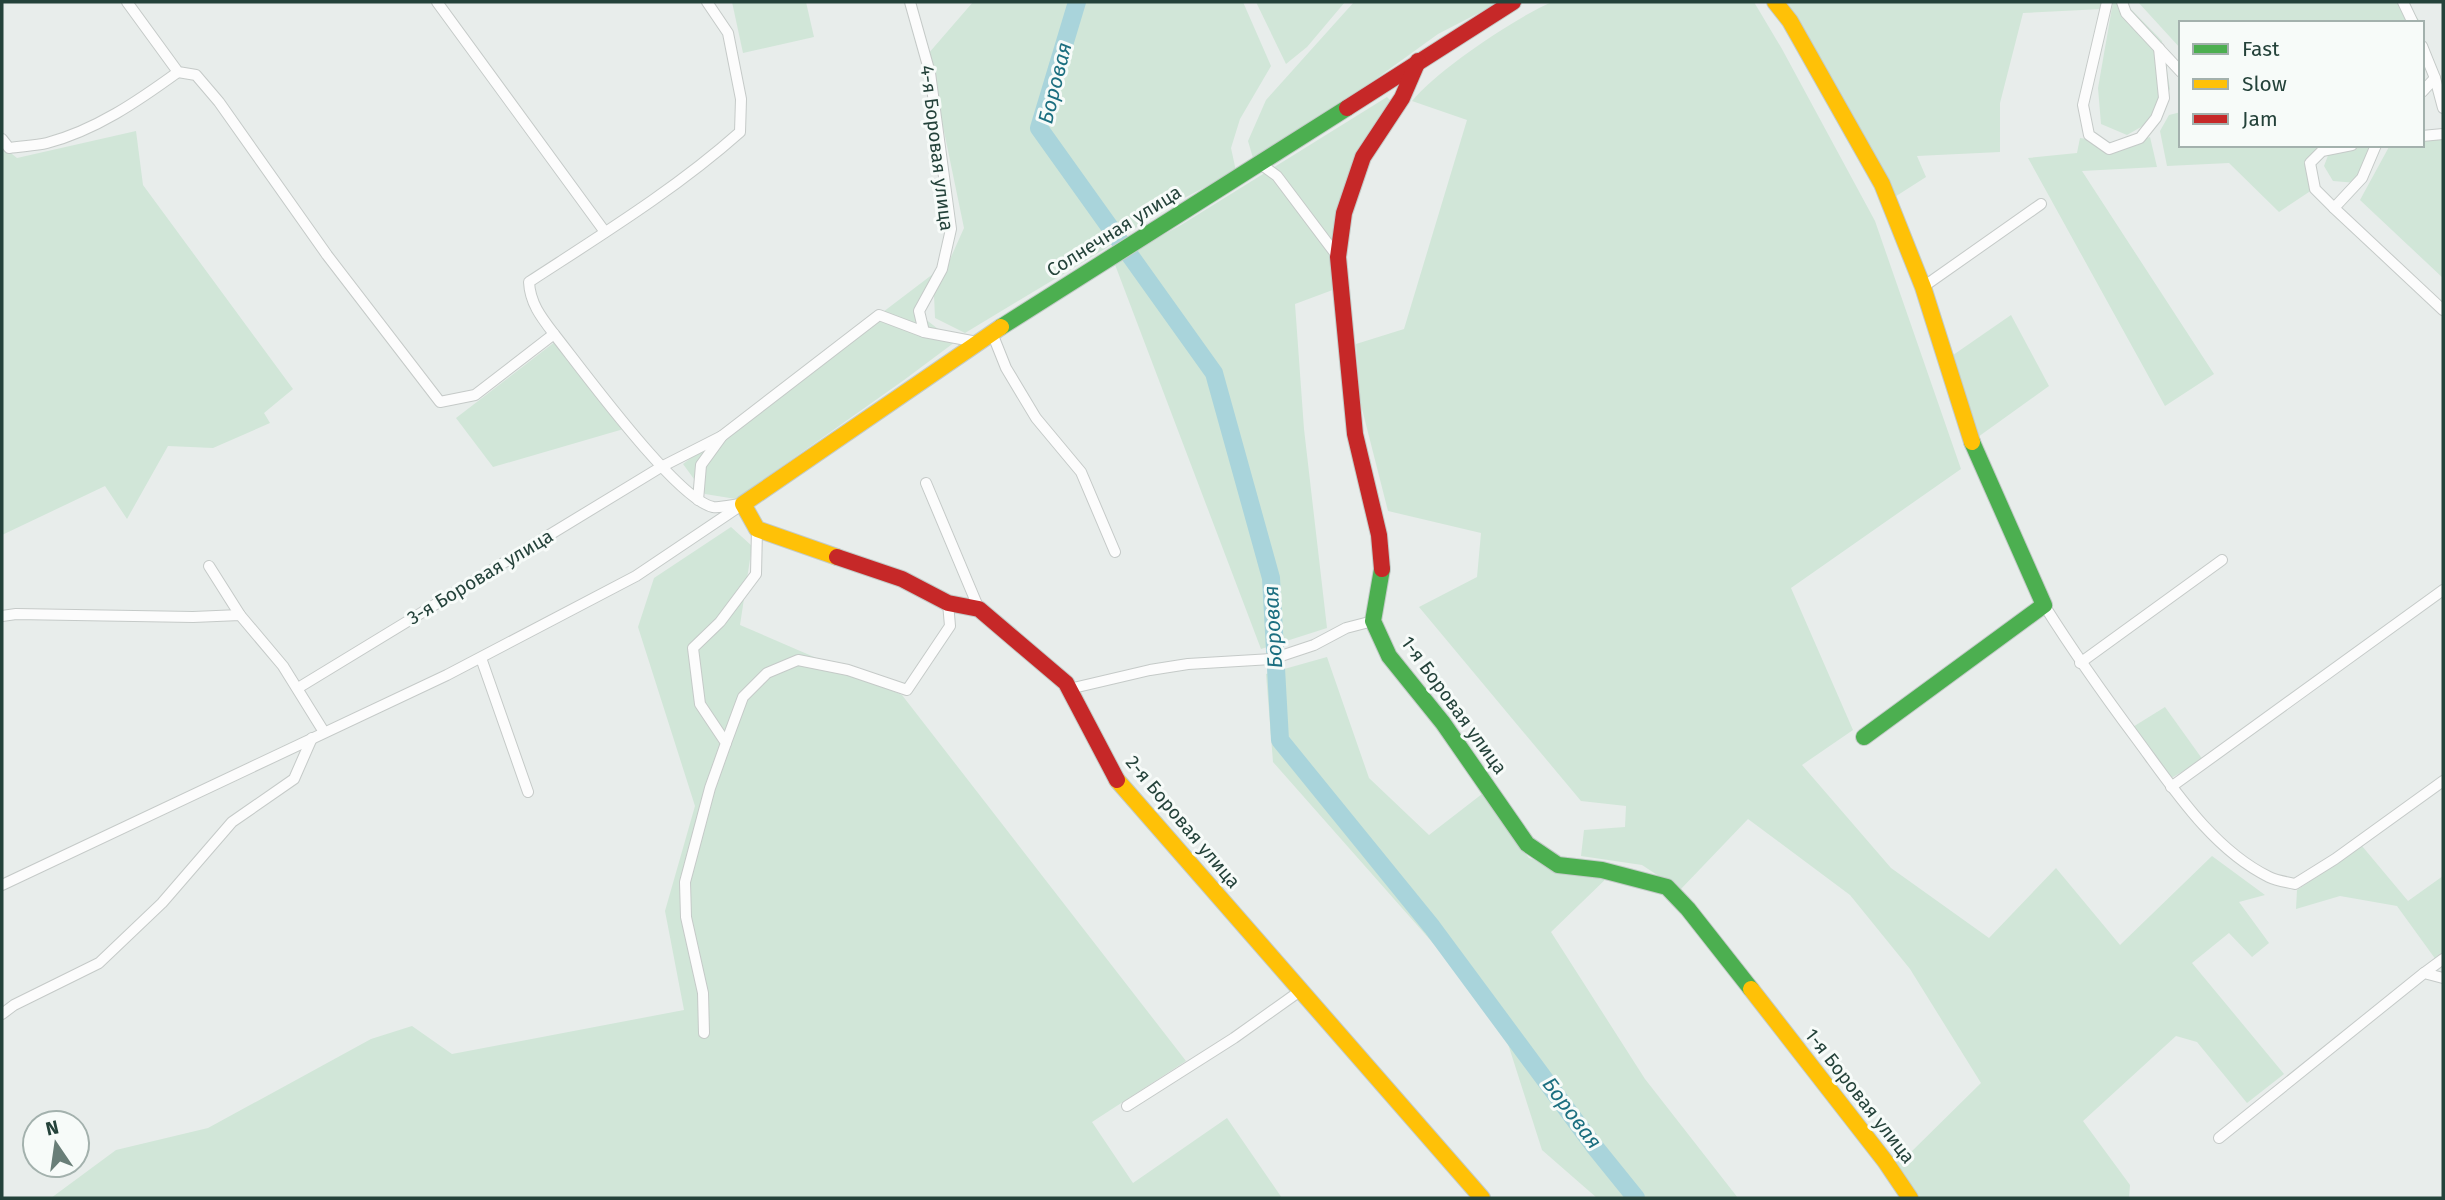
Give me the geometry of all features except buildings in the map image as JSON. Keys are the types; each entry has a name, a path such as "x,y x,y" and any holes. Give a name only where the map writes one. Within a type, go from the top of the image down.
{"street":[{"path":"127,2 178,72 196,75 219,102 327,255 440,401 475,395 554,334"},
{"path":"437,2 605,232"},
{"path":"707,2 728,33 741,99 740,132 716,153 605,232 529,282 530,296 554,334 661,467 698,500 713,507 743,504"},
{"name":"4-я Боровая улица","path":"910,2 930,73 951,229 942,269 919,311 924,332"},
{"name":"Солнечная улица","path":"743,504 977,342 1513,2"},
{"path":"1775,2 1790,21 1882,184 1923,287 1976,455 2044,605 2080,663 2171,787 2216,838 2250,866 2272,879 2295,884 2335,859 2443,781"},
{"path":"2107,2 2083,105 2090,135 2109,149 2140,138 2157,118 2164,98 2159,48"},
{"path":"2122,2 2126,13 2179,70"},
{"path":"2403,2 2412,21"},
{"path":"2424,51 2443,108"},
{"path":"1069,689 1188,664 1272,659 1314,645 1346,628 1373,621 1382,568 1379,536 1355,434 1338,257 1344,213 1363,158 1402,98 1418,61"},
{"path":"2,139 9,148 46,143 79,131 137,102 178,72"},
{"path":"2424,90 2435,78"},
{"path":"2424,136 2443,134"},
{"path":"2342,147 2322,151 2310,163 2315,189 2443,310"},
{"path":"2334,208 2362,178 2375,147"},
{"path":"1259,163 1277,176 1338,257"},
{"path":"1923,287 2041,204"},
{"path":"698,500 701,465 722,436 879,315 924,332 977,342"},
{"path":"992,333 1006,368 1036,418 1081,472 1115,552"},
{"name":"3-я Боровая улица","path":"298,688 661,467 722,436"},
{"path":"926,483 979,609"},
{"path":"726,743 700,704 693,648 720,622 756,574 757,529 743,504"},
{"path":"2,885 481,657 636,576 743,504"},
{"name":"2-я Боровая улица","path":"757,529 902,579 948,603 979,609 1066,683 1115,778 1482,1198"},
{"path":"2080,663 2222,560"},
{"path":"209,566 240,615 283,666 324,732"},
{"path":"2171,787 2443,590"},
{"path":"704,1033 703,993 686,917 685,882 710,788 743,697 767,673 798,660 848,670 907,690 950,626 948,603"},
{"path":"1864,737 2044,605"},
{"path":"2,616 240,615"},
{"name":"1-я Боровая улица","path":"1373,621 1389,656 1443,723 1527,844 1558,864 1602,870 1667,887 1688,909 1876,1150 1910,1198"},
{"path":"481,657 527,792"},
{"path":"2,1014 99,963 162,903 232,822 294,779 312,738"},
{"path":"2219,1138 2443,959"},
{"path":"2424,972 2443,978"},
{"path":"1127,1106 1234,1038 1300,991"}],"green space":[{"path":"732,2 806,2 814,37 743,53"},
{"path":"973,2 1243,2 1271,66 1240,119 1231,148 1236,171 1167,207 1103,250 965,333 935,318 934,295 964,228 928,54"},
{"path":"1256,2 1345,2 1307,47 1286,64"},
{"path":"1354,2 1500,2 1438,34 1359,91 1253,158 1248,141 1266,100"},
{"path":"1552,2 1754,2 1875,221 1961,469 1791,588 1853,730 1802,765 1891,868 1989,938 2056,868 2120,945 2212,856 2265,895 2239,902 2269,943 2252,957 2229,933 2192,963 2284,1074 2247,1103 2197,1042 2176,1036 2083,1121 2130,1185 2129,1198 1901,1198 1892,1163 1909,1154 1981,1083 1910,969 1850,895 1748,819 1680,890 1642,865 1581,856 1584,830 1625,827 1626,806 1581,801 1419,607 1477,577 1481,533 1388,511 1360,401 1356,344 1404,329 1467,120 1412,101 1439,75 1478,46"},
{"path":"1775,2 2102,2 2102,9 2023,13 2000,103 2000,152 1917,156 1926,177 1890,200"},
{"path":"2113,2 2124,2 2162,41 2170,89 2155,119 2127,135 2101,124 2098,88"},
{"path":"2138,2 2406,2 2420,21 2179,21 2179,47"},
{"path":"1387,97 1393,103 1351,174 1338,288 1295,304 1304,429 1327,628 1261,649 1114,262 1181,225"},
{"path":"2179,112 2179,147 2317,147 2309,166 2312,190 2279,212 2229,163 2167,166 2160,131 2169,115"},
{"path":"136,131 143,185 293,389 264,413 270,423 213,448 168,446 127,519 105,486 2,535 2,146 17,158"},
{"path":"2443,133 2443,278 2360,200 2389,147 2424,147 2424,135"},
{"path":"2150,137 2157,167 2082,171 2214,374 2165,406 2028,158 2077,153 2080,138 2126,145"},
{"path":"2343,147 2376,147 2357,183 2333,181 2324,166 2329,153"},
{"path":"933,274 920,315 955,342 736,499 705,494 683,464"},
{"path":"2011,315 2049,386 1971,442 1943,362"},
{"path":"556,341 627,428 493,467 456,418"},
{"path":"731,527 752,546 740,625 902,695 1186,1061 1092,1122 1133,1183 1227,1118 1282,1198 51,1198 77,1179 91,1179 91,1168 116,1150 208,1128 371,1039 412,1026 452,1054 684,1010 665,911 695,806 638,627 654,578"},
{"path":"1327,657 1369,778 1429,835 1482,794 1529,858 1579,872 1611,874 1551,932 1645,1079 1738,1198 1597,1198 1542,1150 1500,1019 1273,762 1266,674"},
{"path":"2165,707 2203,760 2166,781 2128,730"},
{"path":"2362,846 2408,901 2443,876 2443,961 2439,964 2397,906 2340,896 2296,909 2297,890"}],"waterway":[{"name":"Боровая","path":"1077,2 1039,128 1214,373 1271,578 1280,740 1432,927 1594,1146 1636,1198"}],"traffic: fast":[{"path":"1001,327 1347,108"},
{"path":"1864,737 2044,605 1972,442"},
{"path":"1382,569 1373,621 1389,656 1443,723 1527,844 1558,865 1602,870 1667,887 1688,909 1751,989"}],"traffic: slow":[{"path":"1775,2 1790,21 1882,184 1923,287 1972,442"},
{"path":"837,557 757,529 743,504 1001,327"},
{"path":"1117,780 1482,1198"},
{"path":"1751,989 1885,1161 1910,1198"}],"traffic: jam":[{"path":"1347,108 1513,2"},
{"path":"1382,569 1379,535 1355,434 1338,257 1344,213 1363,157 1402,98 1418,61"},
{"path":"837,557 902,579 948,603 979,609 1066,683 1117,780"}]}
